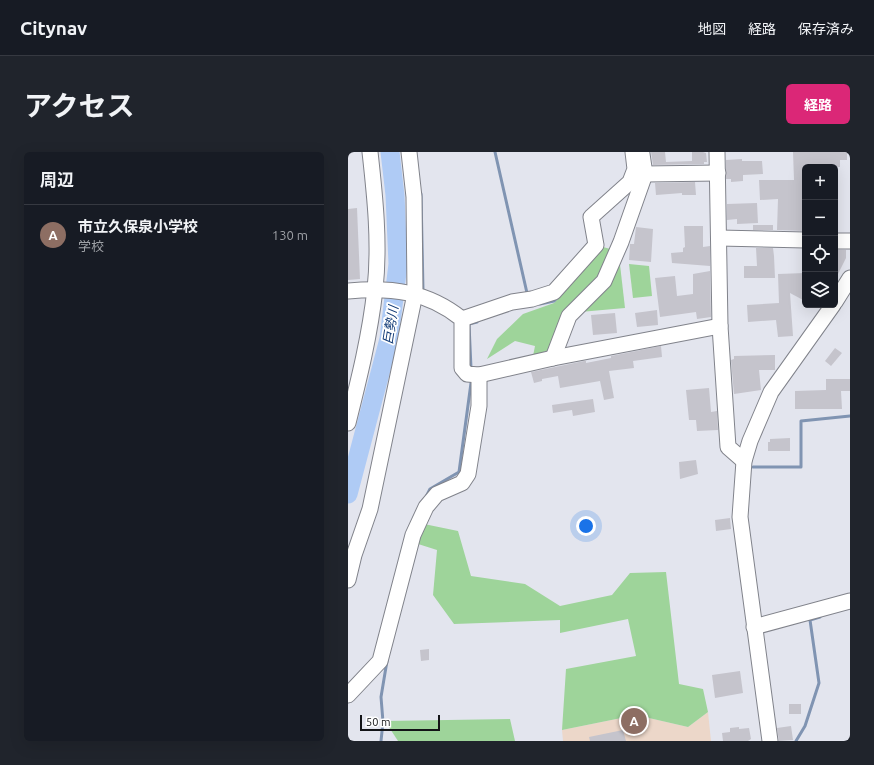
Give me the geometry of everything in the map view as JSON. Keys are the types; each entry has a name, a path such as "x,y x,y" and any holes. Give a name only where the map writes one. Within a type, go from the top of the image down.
{"street":[{"path":"348,424 364,356 375,288 378,239 370,152"},
{"path":"348,580 354,555 370,509 411,292 414,198 409,152"},
{"path":"462,319 512,302 532,299 554,292 596,245 591,218 630,182 635,169 633,152"},
{"path":"553,358 569,316 604,281 621,242 645,174 642,152"},
{"path":"717,152 720,326 728,447 744,461"},
{"path":"645,174 718,173"},
{"path":"719,238 802,240"},
{"path":"838,241 850,241"},
{"path":"838,297 850,278"},
{"path":"348,290 375,288 411,292 454,312 462,319 462,368 467,374 479,375 553,358 720,326"},
{"path":"770,741 740,517 744,461 750,441 771,392 831,308"},
{"path":"348,695 380,661 413,535 426,506 437,494 462,483 468,474 479,406 479,375"},
{"path":"754,628 850,601"}],"shaded area":[{"path":"708,712 711,741 563,741 562,730 636,715 688,727"}],"green space":[{"path":"603,247 614,250 603,279 549,350 533,356 535,346 515,341 487,359 497,339 523,314 554,303"},
{"path":"619,256 625,308 580,312"},
{"path":"629,264 649,266 652,296 633,298"},
{"path":"424,524 458,531 471,576 525,584 560,606 612,595 630,573 666,572 679,684 703,689 708,712 688,727 636,715 562,730 566,669 636,656 628,619 560,633 560,620 454,624 433,595 437,550 415,543"},
{"path":"510,719 515,741 398,741 385,721"}],"building":[{"path":"651,152 665,152 666,162 692,161 692,152 703,152 706,153 707,162 704,162 704,164 653,165"},
{"path":"793,152 847,152 847,160 840,160 840,167 838,167 838,164 802,164 802,231 777,230 778,199 760,200 759,180 794,180"},
{"path":"742,159 742,161 762,161 763,174 743,175 743,181 731,182 731,179 726,179 726,160"},
{"path":"695,182 696,195 682,195 682,193 656,195 655,183"},
{"path":"757,203 758,223 737,224 737,219 727,220 727,204"},
{"path":"357,208 360,279 348,280 348,209"},
{"path":"753,225 773,225 773,230 753,230"},
{"path":"684,226 703,226 703,247 710,246 710,266 672,263 671,253 683,252 683,248 685,247"},
{"path":"636,227 653,229 651,262 629,260 630,244 634,244"},
{"path":"756,248 773,248 775,278 744,278 744,266 757,266"},
{"path":"838,250 846,250 846,258 838,274"},
{"path":"710,271 711,317 697,319 696,312 660,317 655,278 675,276 677,296 693,294 693,274"},
{"path":"802,273 802,299 790,293 793,336 778,337 776,320 748,322 747,305 779,303 778,274"},
{"path":"657,310 658,325 637,327 635,313"},
{"path":"615,313 617,333 593,335 591,315"},
{"path":"661,346 662,357 633,361 634,368 609,371 614,398 604,400 600,381 560,388 558,376 542,379 542,381 534,383 531,372 584,361 586,361 586,363 611,358 611,356"},
{"path":"835,348 842,353 831,366 825,361"},
{"path":"775,355 775,370 759,370 761,390 734,394 731,360 734,359 734,356"},
{"path":"826,379 850,379 850,391 841,391 842,409 795,409 795,391 826,390"},
{"path":"709,388 711,412 717,411 718,430 697,431 696,420 689,420 686,390"},
{"path":"593,399 595,412 573,416 572,410 553,413 552,405"},
{"path":"790,438 790,451 768,451 768,442 770,442 770,439"},
{"path":"696,460 698,474 680,479 679,462"},
{"path":"730,518 731,529 716,531 715,520"},
{"path":"429,649 429,660 421,661 420,650"},
{"path":"740,671 743,693 715,698 712,675"},
{"path":"789,704 801,704 801,714 789,714"},
{"path":"791,726 793,740 779,741 777,728"},
{"path":"739,727 739,729 749,728 751,739 748,741 723,741 722,733 730,732 730,728"},
{"path":"623,730 626,741 590,741 589,737"}],"waterway":[{"name":"巨勢川","path":"348,494 389,339 398,264 395,195 390,152"},
{"path":"495,152 527,293"},
{"path":"421,194 423,290 425,291"},
{"path":"540,304 554,301 557,298"},
{"path":"471,368 469,324 477,322"},
{"path":"426,497 430,489 459,472 471,383"},
{"path":"753,467 801,467 801,421 850,416"},
{"path":"796,741 805,726 819,683 810,620 820,617"},
{"path":"381,741 383,722 381,697 387,661"}],"place":[{"name":"市立久保泉小学校","path":"634,721"}]}
